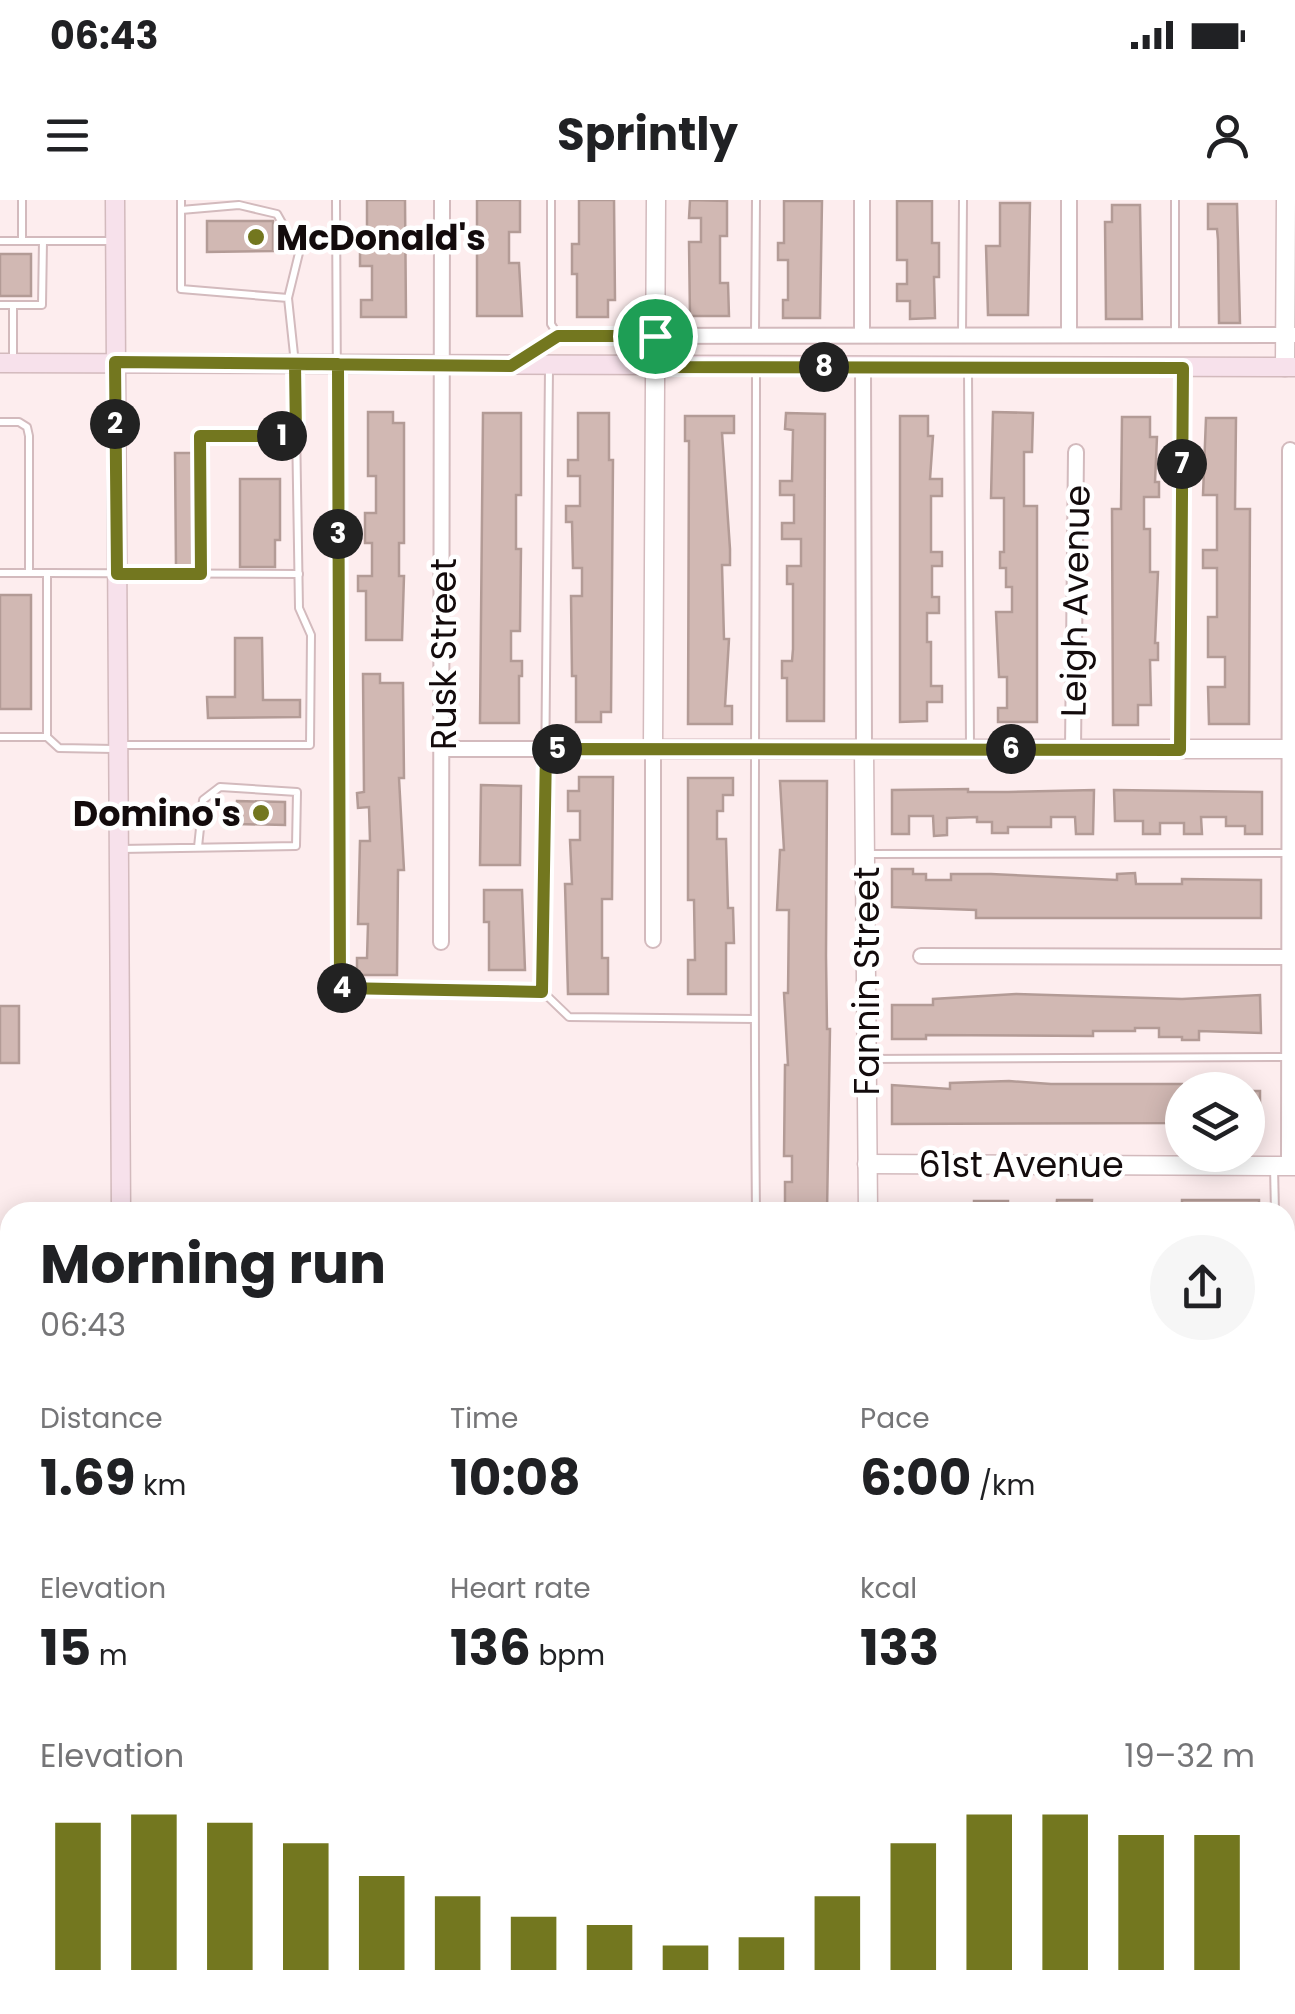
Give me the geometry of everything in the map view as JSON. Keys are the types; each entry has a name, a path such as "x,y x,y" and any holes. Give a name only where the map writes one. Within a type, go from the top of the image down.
{"main road":[{"path":"115,200 121,1202"},
{"path":"6,362 1290,368"}],"street":[{"name":"Rusk Street","path":"441,942 442,200"},
{"path":"652,940 656,200"},
{"path":"862,200 862,335"},
{"path":"1069,200 1069,335"},
{"path":"1286,200 1290,368"},
{"path":"511,366 558,336 1290,335"},
{"path":"863,367 864,749"},
{"path":"1286,1166 1292,1057 1290,450"},
{"name":"Leigh Avenue","path":"1073,750 1076,452"},
{"path":"443,749 1292,750"},
{"name":"Fannin Street","path":"864,749 868,1202"},
{"path":"921,956 1292,957"},
{"name":"61st Avenue","path":"867,1164 1286,1166"}],"lane":[{"path":"22,200 22,241"},
{"path":"180,200 181,290 288,298"},
{"path":"336,200 340,988 542,992 569,1016 754,1019"},
{"path":"550,200 551,324 558,336"},
{"path":"756,200 756,335"},
{"path":"962,335 963,200"},
{"path":"1175,200 1175,335"},
{"path":"47,573 48,736 60,748 310,744 311,635 300,608 295,364 288,298 299,253 277,214 238,205 181,210"},
{"path":"0,241 115,241"},
{"path":"0,305 42,305 43,241"},
{"path":"6,362 13,305"},
{"path":"542,992 549,366"},
{"path":"756,367 756,1202"},
{"path":"968,367 970,749"},
{"path":"1180,750 1183,368"},
{"path":"0,422 19,422 27,427 28,573"},
{"path":"201,574 200,436 296,436"},
{"path":"0,573 299,574"},
{"path":"0,737 48,736"},
{"path":"120,849 296,846 296,792 220,787 203,800 198,847"},
{"path":"865,854 1292,853"},
{"path":"866,1059 1292,1057"},
{"path":"1277,1202 1286,1166"}],"building":[{"path":"367,200 405,200 406,317 361,317 361,300 372,300 372,266 360,266 360,250 367,250"},
{"path":"477,200 520,200 520,232 509,232 509,263 519,263 522,316 477,316"},
{"path":"579,200 614,200 615,300 608,300 608,317 577,317 572,244 579,244"},
{"path":"690,200 727,201 727,236 720,236 720,283 728,283 729,316 690,316 689,242 701,242 701,218 689,218"},
{"path":"784,201 822,201 820,318 783,318 783,300 788,300 788,260 778,260 778,243 784,243"},
{"path":"897,201 932,201 932,243 939,243 939,277 934,277 935,318 910,319 910,301 897,301 897,284 907,284 907,260 897,260"},
{"path":"1000,203 1030,203 1028,315 988,315 986,246 1000,246"},
{"path":"1208,204 1237,204 1240,323 1219,323 1217,229 1208,229"},
{"path":"1112,205 1140,205 1142,319 1106,319 1105,222 1112,222"},
{"path":"207,221 273,221 273,251 207,252"},
{"path":"0,254 31,254 31,296 0,296"},
{"path":"368,412 393,412 393,423 404,423 404,543 399,543 399,576 404,576 402,640 366,640 366,591 358,591 358,576 372,576 372,543 365,543 365,513 376,513 376,476 368,476"},
{"path":"993,412 1033,413 1032,452 1024,452 1024,506 1037,506 1037,722 998,722 998,708 1007,708 1007,677 999,677 996,612 1012,612 1012,587 1006,587 1006,568 1000,568 1000,552 1004,552 1004,498 991,498"},
{"path":"483,413 521,413 521,495 516,495 516,549 521,549 520,631 511,631 511,661 522,661 519,723 480,723"},
{"path":"578,413 609,413 609,460 613,460 611,712 601,712 601,722 576,722 576,676 572,676 571,596 582,596 582,568 573,568 572,522 566,522 566,506 580,506 580,476 568,476 568,460 578,460"},
{"path":"786,413 825,414 824,721 787,721 787,678 782,678 782,661 792,661 793,584 787,584 787,566 801,566 801,539 782,539 782,523 794,523 794,495 780,495 780,481 792,481 793,430 785,429"},
{"path":"685,416 734,416 734,433 722,433 730,549 730,565 722,565 724,639 729,639 725,706 732,706 732,724 688,724 689,441 685,441"},
{"path":"900,416 928,416 928,436 933,436 930,479 942,479 942,496 931,496 931,552 942,552 942,566 932,566 932,597 939,597 939,613 927,613 927,642 931,642 931,686 942,686 942,702 927,702 927,721 900,722"},
{"path":"1122,417 1150,417 1150,437 1157,437 1155,482 1159,482 1159,497 1144,497 1144,529 1150,529 1150,572 1158,572 1158,660 1150,660 1151,705 1138,705 1138,725 1113,725 1112,509 1121,509"},
{"path":"1206,418 1236,418 1235,509 1250,509 1249,724 1209,724 1208,687 1225,687 1225,657 1208,657 1208,617 1217,617 1217,568 1203,568 1203,550 1217,550 1217,495 1203,495"},
{"path":"175,453 193,453 194,567 176,567"},
{"path":"240,479 280,479 280,540 275,540 275,567 240,567"},
{"path":"0,595 31,595 31,709 0,709"},
{"path":"235,638 262,638 263,700 300,700 300,717 208,718 207,697 235,697"},
{"path":"363,674 380,674 380,683 403,683 404,778 399,778 404,870 398,870 397,975 357,975 357,958 367,958 368,924 358,924 360,841 370,841 369,807 358,808 357,793 364,792"},
{"path":"579,777 613,777 612,899 602,899 602,958 608,958 608,994 568,994 565,884 572,884 570,840 580,840 580,811 568,811 568,791 579,791"},
{"path":"688,778 733,778 733,795 723,795 723,811 717,811 717,839 726,839 728,908 733,908 734,943 726,943 726,994 688,994 688,960 695,960 694,900 688,900"},
{"path":"780,781 827,781 827,1202 785,1202 785,1182 792,1182 792,1156 784,1156 788,1065 784,993 788,993 789,910 777,910 780,850 784,850"},
{"path":"481,785 521,786 520,865 480,865"},
{"path":"892,790 1094,790 1093,834 1076,834 1075,817 1051,817 1051,827 1008,827 1008,833 992,833 992,822 977,822 977,817 947,818 947,835 934,836 933,816 909,816 909,834 892,834"},
{"path":"1114,790 1262,792 1262,834 1245,834 1245,826 1226,826 1226,817 1201,817 1202,834 1184,834 1184,823 1160,823 1160,834 1143,834 1143,821 1115,821"},
{"name":"Domino's","path":"237,801 285,802 285,825 236,824"},
{"path":"892,869 913,869 913,874 926,874 926,880 951,880 951,874 991,874 1117,880 1117,874 1135,873 1136,884 1182,884 1182,879 1261,880 1261,918 976,918 976,910 892,907"},
{"path":"484,890 522,890 525,970 489,970"},
{"path":"1016,994 1182,999 1260,995 1261,1033 1199,1031 1199,1040 1182,1040 1159,1037 1159,1028 1135,1028 1093,1031 1093,1036 926,1035 926,1039 892,1039 892,1005 933,1005 933,999"},
{"path":"0,1006 19,1006 19,1063 0,1063"},
{"path":"950,1083 1165,1084 1165,1123 892,1124 892,1085 950,1089"},
{"path":"1057,1200 1092,1200 1092,1202"},
{"path":"1182,1200 1259,1200 1259,1202"}],"place":[{"name":"McDonald's","path":"256,237"},
{"name":"Domino's","path":"261,813"}],"route":[{"path":"655,336 558,336 511,366 442,366 338,364 295,364 296,436 200,436 201,574 117,574 115,362 338,364 340,988 542,992 546,749 1180,750 1183,368 655,367 655,336"}]}
